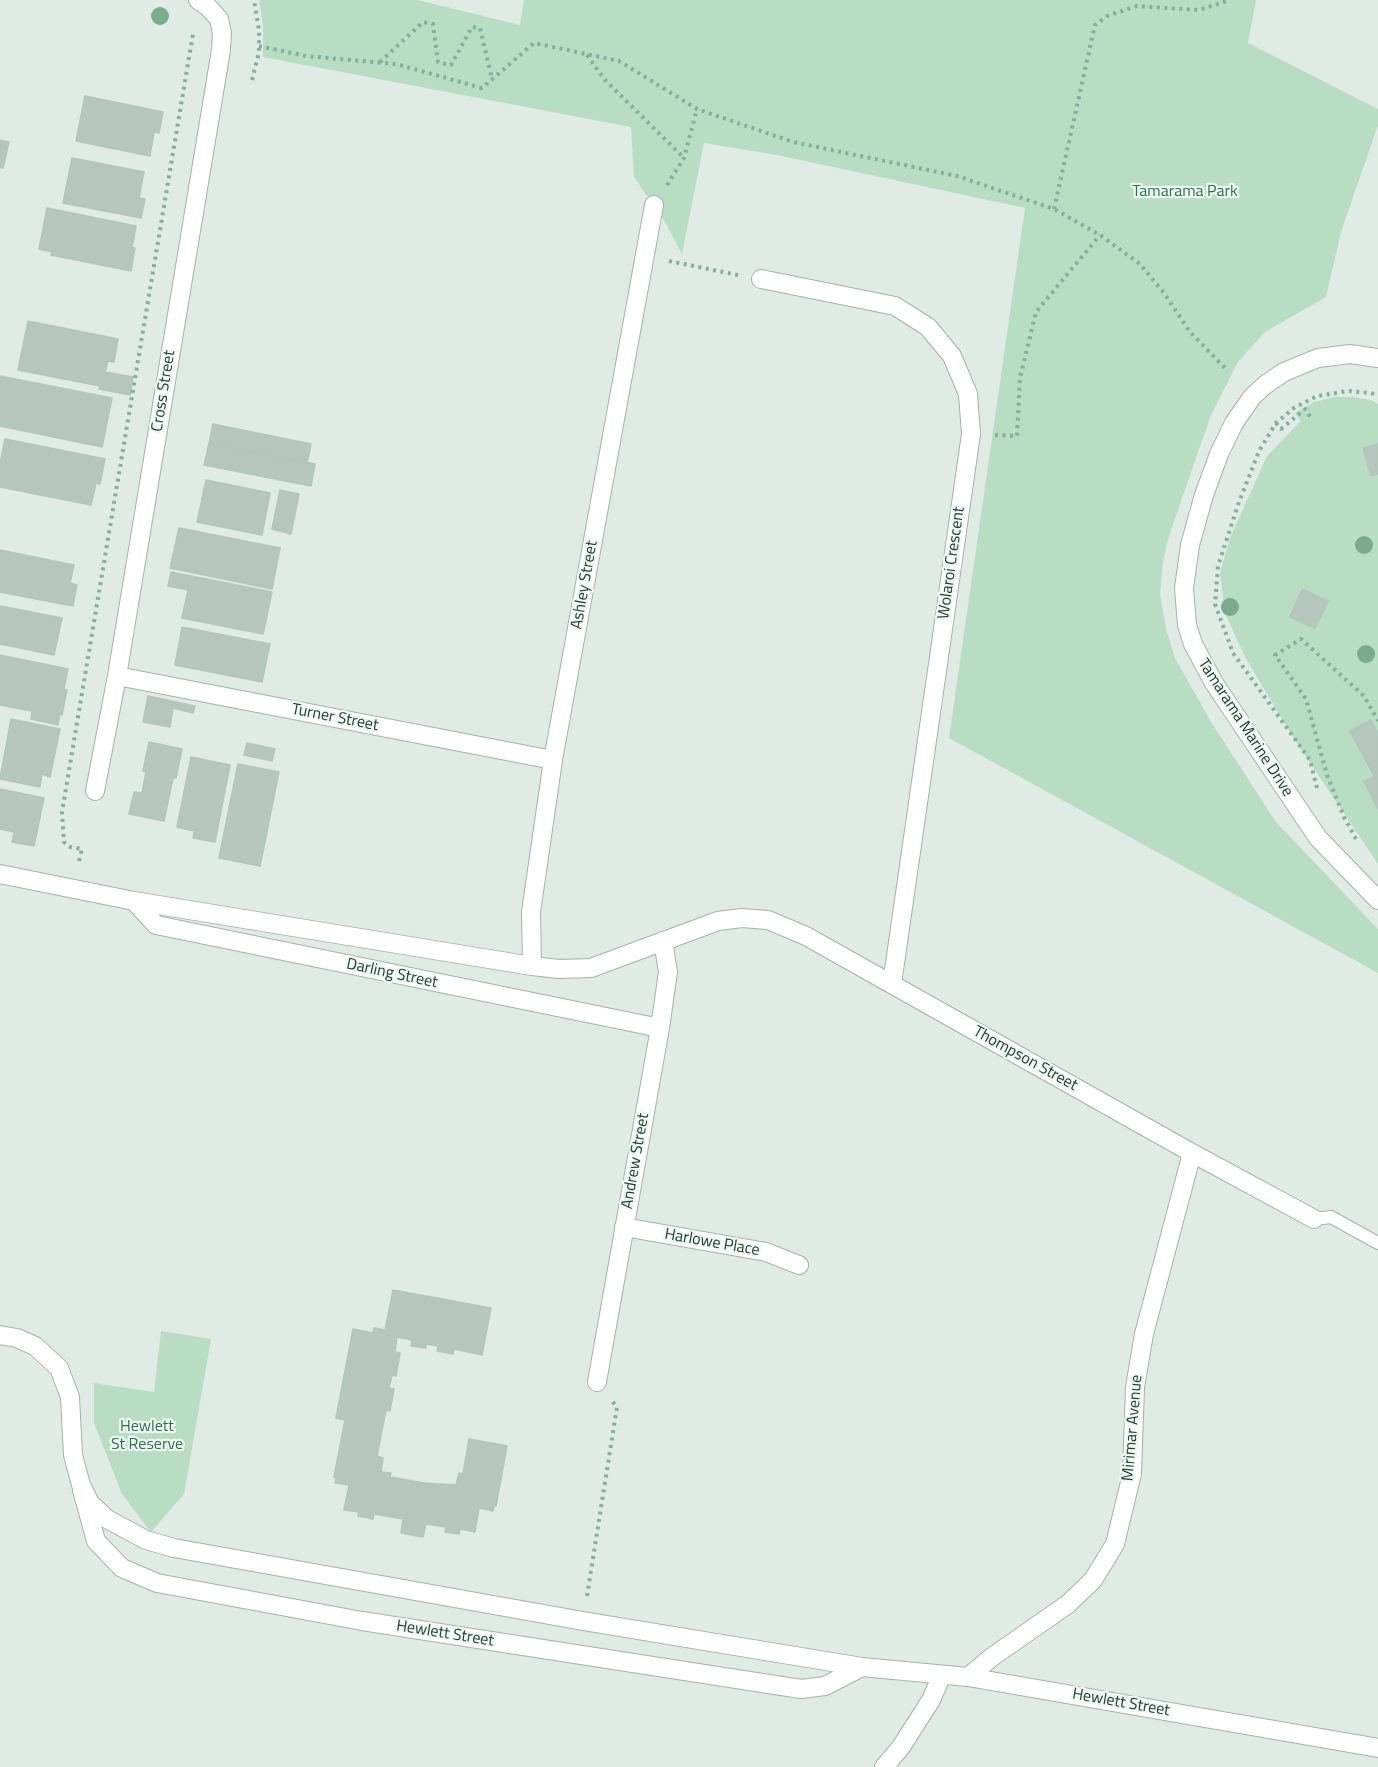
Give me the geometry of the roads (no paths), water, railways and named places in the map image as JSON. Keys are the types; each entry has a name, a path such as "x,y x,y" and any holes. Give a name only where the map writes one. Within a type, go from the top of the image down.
{"street":[{"name":"Cross Street","path":"95,791 117,676 221,50 222,33 219,19 198,0"},
{"name":"Ashley Street","path":"532,966 531,912 553,760 654,205"},
{"name":"Wolaroi Crescent","path":"761,279 895,306 928,327 952,356 968,394 970,434 892,984"},
{"name":"Tamarama Marine Drive","path":"1378,358 1350,354 1318,358 1284,372 1252,397 1234,423 1219,454 1199,512 1185,570 1184,588 1187,625 1203,664 1302,818 1318,838 1378,900"},
{"name":"Turner Street","path":"117,676 553,760"},
{"name":"Darling Street","path":"0,874 134,901 532,966 591,968 663,941"},
{"name":"Darling Street","path":"134,901 156,925 660,1028"},
{"name":"Thompson Street","path":"663,941 718,921 742,918 768,920 807,936 1192,1153 1314,1219"},
{"name":"Andrew Street","path":"597,1382 660,1028 668,972 663,941"},
{"name":"Mirimar Avenue","path":"968,1677 992,1657 1068,1604 1093,1580 1115,1544 1132,1474 1135,1387 1144,1334 1192,1153"},
{"name":"Harlowe Place","path":"624,1227 766,1252 799,1265"},
{"name":"Hewlett Street","path":"0,1335 17,1338 35,1346 59,1368 70,1397 73,1455 96,1541 122,1569 157,1583 362,1621 801,1689 825,1686 862,1667"},
{"name":"Hewlett Street","path":"81,1485 90,1503 107,1519 146,1540 174,1548 862,1667 968,1677 1378,1748"},
{"path":"884,1767 901,1747 931,1700 942,1675"}],"lane":[{"name":"Thompson Street","path":"1314,1219 1331,1217 1378,1243"}],"park label":[{"name":"Tamarama Park","path":"1185,192"},
{"name":"Hewlett St Reserve","path":"147,1436"}]}
